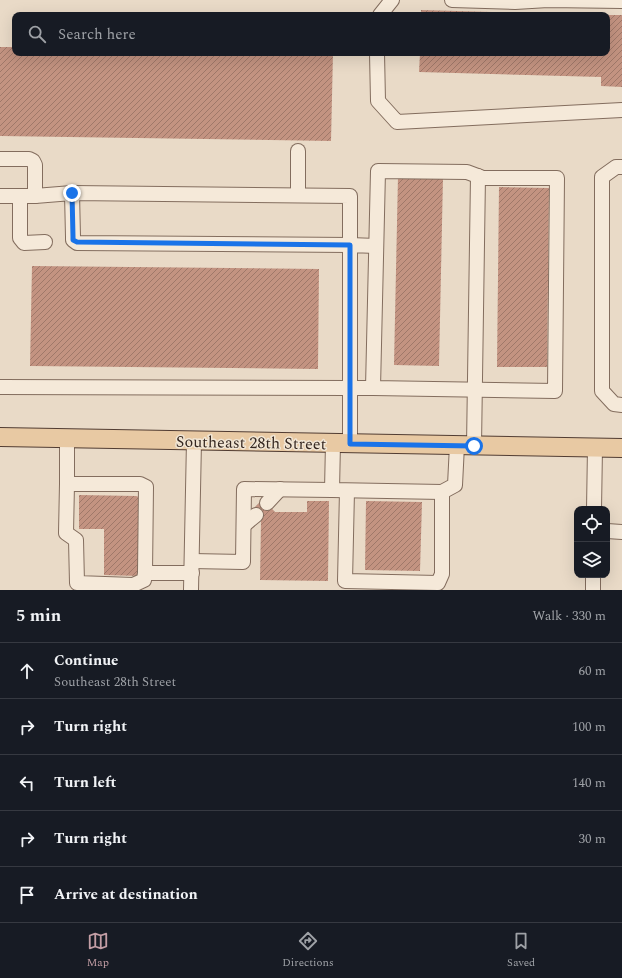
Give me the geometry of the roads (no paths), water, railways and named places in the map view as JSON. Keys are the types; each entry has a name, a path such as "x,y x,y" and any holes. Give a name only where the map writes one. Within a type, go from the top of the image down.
{"main road":[{"name":"Southeast 28th Street","path":"0,437 622,448"}],"street":[{"path":"382,12 392,0"},
{"path":"452,0 515,2 548,0 622,1"},
{"path":"377,56 378,101 397,122 622,110"},
{"path":"298,151 298,195"},
{"path":"0,159 29,159 33,161 35,165 35,196"},
{"path":"622,168 616,167 602,177 602,391 614,404 622,405"},
{"path":"0,387 373,388 555,391 557,178 483,178 467,172 378,171 373,388"},
{"path":"145,572 243,562 244,489 442,492 455,485 465,446 474,390 478,176"},
{"path":"72,193 73,240 77,242 376,246"},
{"path":"0,196 35,196 72,193 350,196 350,388 342,443 332,490"},
{"path":"20,196 20,238 24,243 45,242"},
{"path":"67,438 66,533 76,540 77,583 133,585 144,580 146,487 140,484 67,484"},
{"path":"191,590 194,441"},
{"path":"594,506 595,448"},
{"path":"267,503 280,489"},
{"path":"347,490 345,581 438,583 442,574 442,492"},
{"path":"244,525 256,515"},
{"path":"610,531 622,532"},
{"path":"593,590 594,578"}]}
